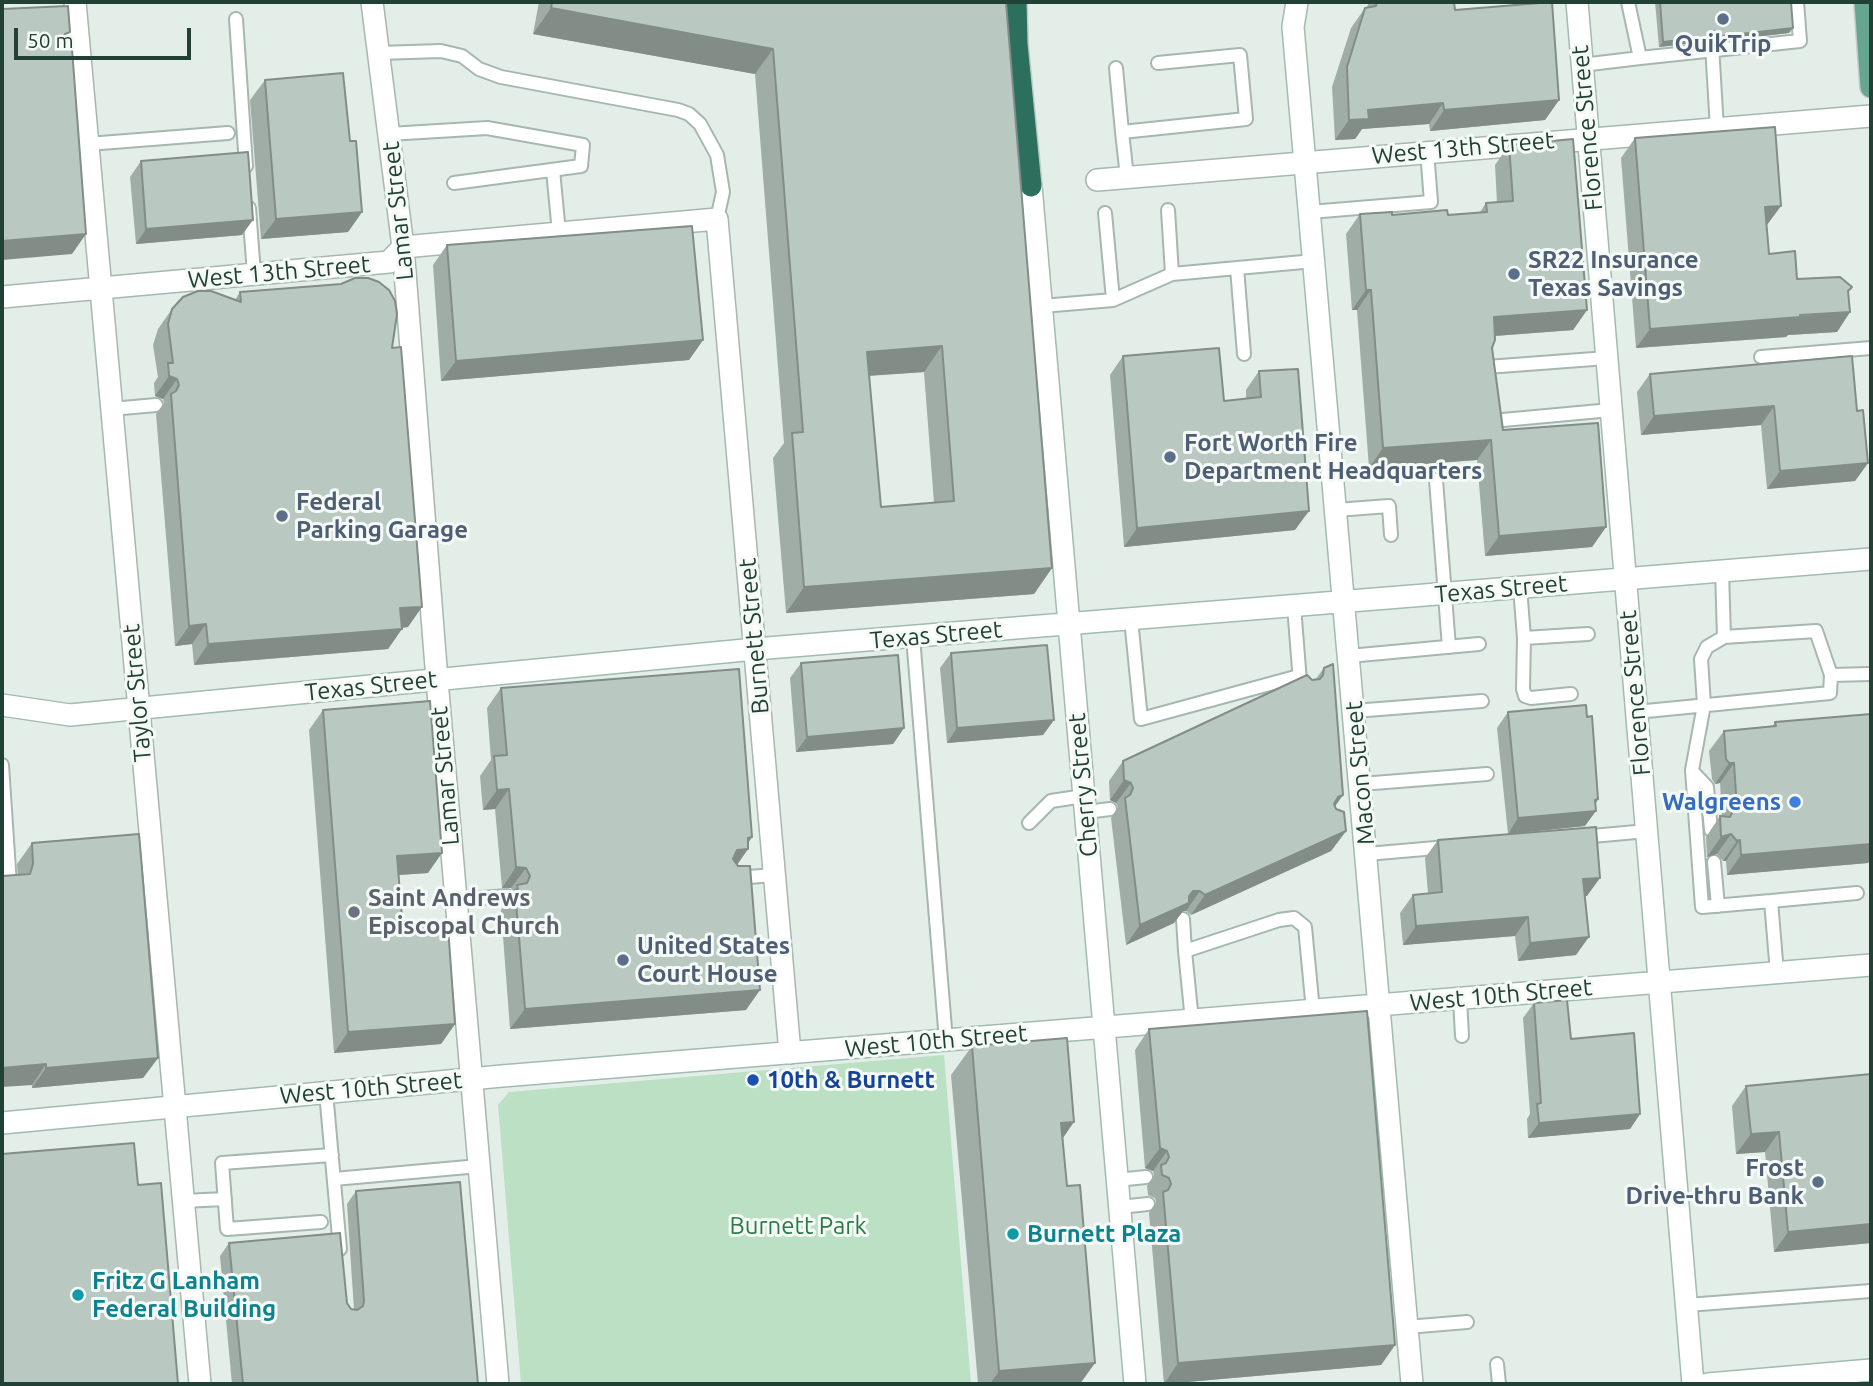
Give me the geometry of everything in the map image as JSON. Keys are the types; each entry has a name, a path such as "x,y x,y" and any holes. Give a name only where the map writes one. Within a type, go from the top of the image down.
{"highway":[{"path":"1016,2 1031,186"}],"main road":[{"path":"1865,2 1871,87"}],"street":[{"name":"Taylor Street","path":"75,2 75,59 88,144 200,1384"},
{"name":"Lamar Street","path":"373,2 403,247 437,680 498,1384"},
{"name":"Macon Street","path":"1297,2 1293,27 1361,784 1358,821 1367,854 1412,1384"},
{"name":"Florence Street","path":"1577,2 1693,1384"},
{"name":"West 13th Street","path":"1097,180 1871,116"},
{"name":"Cherry Street","path":"1031,186 1135,1384"},
{"name":"West 13th Street","path":"2,297 389,262 403,247 717,219"},
{"name":"Burnett Street","path":"717,219 790,1053"},
{"name":"Texas Street","path":"2,705 70,715 755,649 1871,559"},
{"name":"West 10th Street","path":"2,1123 472,1079 1871,965"},
{"path":"1709,1384 1871,1370"}],"lane":[{"path":"1629,2 1640,58"},
{"path":"1582,65 1684,49 1800,41 1797,2"},
{"path":"236,19 254,274"},
{"path":"1712,46 1717,129"},
{"path":"379,53 441,51 462,56 479,69 501,77 689,114 700,124 717,155 723,192 717,219"},
{"path":"1122,132 1247,119 1240,55 1158,64"},
{"path":"1116,68 1127,177"},
{"path":"389,134 486,128 583,145 581,166 454,183"},
{"path":"88,144 228,133"},
{"path":"1310,212 1431,202 1427,151"},
{"path":"553,170 559,233"},
{"path":"1168,210 1172,274"},
{"path":"1105,213 1113,300"},
{"path":"1042,306 1113,300 1172,274 1314,261"},
{"path":"1237,268 1244,354"},
{"path":"1761,357 1871,348"},
{"path":"1607,358 1487,367 1492,421 1611,410"},
{"path":"111,409 156,405"},
{"path":"1436,480 1449,647"},
{"path":"1336,510 1389,506 1391,535"},
{"path":"1723,570 1724,638"},
{"path":"1520,587 1525,696 1531,698 1571,694"},
{"path":"1294,606 1301,692"},
{"path":"1131,619 1141,719 1300,676"},
{"path":"1636,712 1704,705 1829,693 1831,676 1816,631 1724,638 1707,647 1701,659 1704,705 1692,770 1702,907 1857,893"},
{"path":"1524,638 1588,634"},
{"path":"913,637 946,1041"},
{"path":"1349,656 1479,644"},
{"path":"1831,676 1871,674"},
{"path":"1354,710 1482,701"},
{"path":"2,765 10,885 2,885"},
{"path":"1692,770 1707,788 1711,830"},
{"path":"1361,784 1487,774"},
{"path":"1028,823 1051,801 1110,809"},
{"path":"1567,838 1647,831"},
{"path":"1367,854 1460,846"},
{"path":"1714,862 1718,906"},
{"path":"727,878 774,875"},
{"path":"456,900 507,896"},
{"path":"1771,901 1777,973"},
{"path":"1185,951 1279,920 1294,918 1304,926 1313,1011"},
{"path":"1183,919 1192,1021"},
{"path":"1460,999 1462,1036"},
{"path":"326,1093 341,1261"},
{"path":"321,1222 227,1228 222,1163 332,1156"},
{"path":"334,1179 479,1166"},
{"path":"1117,1180 1146,1177"},
{"path":"183,1201 225,1199"},
{"path":"1120,1207 1148,1204"},
{"path":"1687,1305 1871,1291"},
{"path":"1407,1328 1467,1322"},
{"path":"1497,1364 1499,1384"}],"green space":[{"name":"Burnett Park","path":"944,1055 971,1384 521,1384 498,1105 509,1092"}],"building":[{"path":"552,2 1006,2 1052,568 804,587 792,433 803,432 773,49 551,8","holes":["942,346 954,501 881,507 867,352"]},
{"path":"1377,2 1454,2 1455,10 1552,2 1559,100 1444,110 1443,103 1368,110 1369,119 1349,120 1347,67 1365,8 1376,6"},
{"name":"QuikTrip","path":"1660,2 1791,2 1793,28 1723,36 1714,31 1707,37 1663,42"},
{"path":"68,6 70,32 65,34 62,41 65,47 72,49 86,234 2,241 2,9"},
{"path":"343,73 350,141 356,141 362,212 276,219 265,80"},
{"path":"1775,127 1781,206 1765,207 1769,254 1795,251 1797,279 1840,277 1852,287 1848,291 1850,312 1650,329 1635,138"},
{"path":"1573,139 1587,310 1494,317 1495,340 1492,348 1503,430 1598,423 1606,527 1499,536 1491,440 1383,448 1371,290 1366,290 1360,214 1392,212 1392,215 1447,210 1448,215 1487,212 1486,203 1513,201 1509,145"},
{"path":"248,152 253,220 146,229 141,161"},
{"path":"692,226 703,340 456,361 447,245"},
{"name":"Federal Parking Garage","path":"355,278 368,278 379,282 389,290 395,301 397,314 392,348 401,347 422,607 400,608 402,629 208,644 206,624 189,626 171,394 179,385 177,379 169,376 168,363 173,363 168,324 172,309 183,297 198,291 211,291 241,302 240,292 341,284"},
{"path":"1219,348 1224,401 1261,397 1259,371 1298,369 1309,511 1137,528 1123,356"},
{"path":"1852,356 1857,411 1863,410 1868,463 1780,471 1774,406 1654,416 1650,374"},
{"path":"1047,645 1054,720 957,728 951,653"},
{"path":"898,655 904,728 807,737 801,663"},
{"path":"1333,664 1343,795 1338,797 1334,804 1336,809 1344,812 1346,831 1205,895 1200,891 1193,891 1189,896 1189,903 1140,925 1125,798 1133,788 1131,783 1124,780 1123,761 1307,675 1312,680 1320,679 1324,668"},
{"path":"739,669 752,837 748,838 748,849 737,850 733,859 738,866 750,866 760,990 525,1009 515,890 518,889 517,885 527,883 530,876 526,868 516,867 509,789 497,790 494,756 507,755 501,688"},
{"name":"Saint Andrews Episcopal Church","path":"430,701 442,853 397,856 403,930 448,927 455,1024 348,1032 323,710"},
{"path":"1586,705 1587,717 1592,716 1598,799 1595,800 1596,811 1518,818 1508,712"},
{"name":"Walgreens","path":"1871,714 1871,844 1741,855 1740,840 1737,841 1731,834 1721,837 1720,816 1730,817 1734,809 1737,809 1734,763 1729,763 1726,759 1724,731 1776,726 1775,722"},
{"path":"1596,827 1600,878 1583,879 1589,937 1530,943 1528,917 1416,926 1413,895 1442,892 1438,840"},
{"path":"139,834 158,1058 46,1068 46,1064 2,1068 2,876 30,874 33,864 32,843"},
{"path":"1567,1000 1571,1039 1634,1033 1640,1114 1539,1123 1537,1104 1541,1103 1534,1003"},
{"path":"1367,1011 1395,1345 1178,1363 1163,1192 1168,1190 1171,1184 1169,1178 1162,1175 1161,1165 1166,1163 1169,1157 1167,1151 1160,1148 1149,1029"},
{"name":"Burnett Plaza","path":"1067,1038 1074,1122 1061,1123 1067,1186 1080,1185 1095,1363 999,1371 972,1046"},
{"name":"Frost Drive-thru Bank","path":"1871,1074 1871,1224 1788,1232 1779,1132 1751,1134 1746,1086"},
{"name":"Fritz G Lanham Federal Building","path":"134,1143 138,1185 161,1183 178,1384 2,1384 2,1154"},
{"path":"460,1182 478,1384 243,1384 229,1243 340,1233 347,1303 351,1309 357,1310 363,1306 364,1301 356,1191"}],"place":[{"name":"QuikTrip","path":"1723,19"},
{"name":"SR22 Insurance Texas Savings","path":"1514,274"},
{"name":"Fort Worth Fire Department Headquarters","path":"1170,457"},
{"name":"Federal Parking Garage","path":"282,516"},
{"name":"Walgreens","path":"1795,802"},
{"name":"Saint Andrews Episcopal Church","path":"354,912"},
{"name":"United States Court House","path":"623,960"},
{"name":"10th & Burnett","path":"753,1080"},
{"name":"Frost Drive-thru Bank","path":"1818,1182"},
{"name":"Burnett Plaza","path":"1013,1234"},
{"name":"Fritz G Lanham Federal Building","path":"78,1295"}]}
